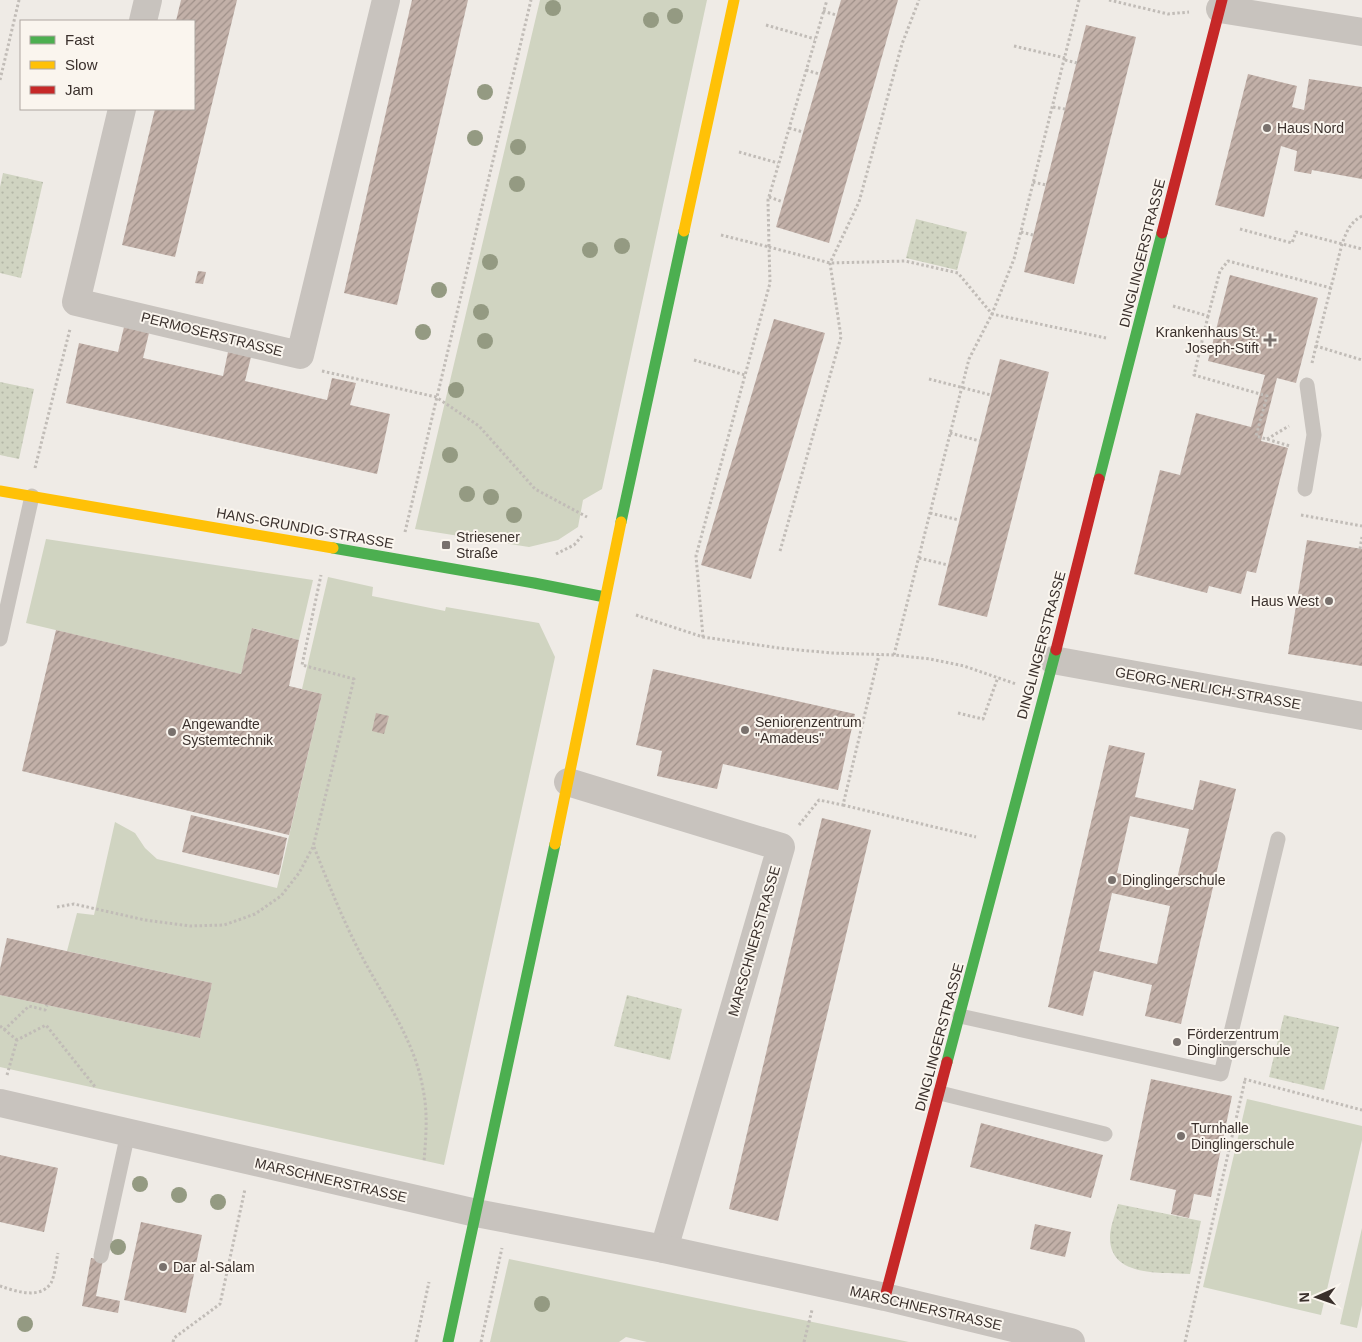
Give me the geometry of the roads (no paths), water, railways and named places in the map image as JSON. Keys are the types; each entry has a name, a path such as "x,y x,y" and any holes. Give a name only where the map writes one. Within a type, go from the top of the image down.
{"street":[{"path":"142,20 148,0"},
{"name":"PERMOSERSTRASSE","path":"122,110 76,302 300,356 386,0"},
{"path":"448,1342 568,782 604,597 734,0"},
{"path":"1221,5 1362,32"},
{"name":"DINGLINGERSTRASSE","path":"885,1297 1053,660 1221,5"},
{"name":"HANS-GRUNDIG-STRASSE","path":"0,491 328,547 604,597"},
{"name":"GEORG-NERLICH-STRASSE","path":"1053,660 1362,716"},
{"name":"MARSCHNERSTRASSE","path":"568,782 781,848 664,1249"},
{"name":"MARSCHNERSTRASSE","path":"0,1103 476,1214 664,1249 885,1297 1071,1342"}],"lane":[{"path":"1305,489 1314,435 1307,386"},
{"path":"0,639 30,496"},
{"path":"960,1016 1221,1074 1278,839"},
{"path":"940,1093 1105,1134"},
{"path":"101,1256 128,1133"}],"place":[{"name":"Haus Nord","path":"1267,128"},
{"name":"Krankenhaus St. Joseph-Stift","path":"1270,340"},
{"name":"Striesener Straße","path":"446,545"},
{"name":"Haus West","path":"1329,601"},
{"name":"Seniorenzentrum \"Amadeus\"","path":"745,730"},
{"name":"Angewandte Systemtechnik","path":"172,732"},
{"name":"Dinglingerschule","path":"1112,880"},
{"name":"Förderzentrum Dinglingerschule","path":"1177,1042"},
{"name":"Turnhalle Dinglingerschule","path":"1181,1136"},
{"name":"Dar al-Salam","path":"163,1267"}]}
